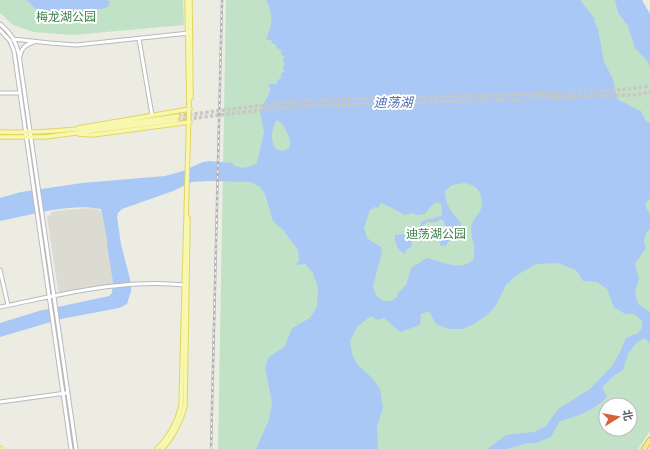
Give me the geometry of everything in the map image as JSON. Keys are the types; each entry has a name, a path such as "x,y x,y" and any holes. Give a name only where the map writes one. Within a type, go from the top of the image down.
{"highway":[{"path":"644,449 650,440"}],"main road":[{"path":"187,0 189,33"},
{"path":"157,449 174,428 181,406 190,122 190,0"},
{"path":"70,130 81,126 190,109"},
{"path":"0,132 28,135 45,137 177,118 28,135 0,137"},
{"path":"76,133 92,135 190,122"},
{"path":"162,449 177,428 182,418 185,406 185,285"}],"street":[{"path":"0,24 14,39 19,58 28,135 65,393 71,449"},
{"path":"0,30 10,41 14,51 28,135"},
{"path":"10,41 14,39 76,45 189,33"},
{"path":"140,39 152,115"},
{"path":"19,58 23,48 30,43 35,42"},
{"path":"0,93 20,93"},
{"path":"0,270 8,305"},
{"path":"0,307 112,286 185,285"},
{"path":"0,402 65,393"},
{"path":"65,393 76,449"}],"shaded area":[{"path":"92,208 100,210 104,222 108,241 113,284 60,292 58,290 47,216 51,215 51,212"}],"green space":[{"name":"梅龙湖公园","path":"0,0 183,0 184,25 73,35 33,32 13,25 0,13"},
{"name":"迪荡湖公园","path":"226,0 631,0 650,44 650,431 638,449 218,449"}],"water":[{"path":"26,0 107,0 110,2 108,7 101,9 85,9 72,15 43,14"},
{"name":"迪荡湖","path":"266,0 580,0 595,19 594,21 598,29 604,62 613,79 617,99 641,111 646,121 650,123 650,198 645,205 650,213 650,229 646,233 645,237 646,248 635,264 639,278 635,292 638,304 650,312 650,344 645,338 636,343 628,354 623,370 602,387 607,397 598,397 598,405 596,406 559,422 551,437 536,443 528,443 507,449 487,449 506,435 534,432 546,426 558,409 590,389 612,366 626,338 638,333 642,328 642,321 634,314 625,314 614,307 607,289 597,282 583,281 576,270 557,263 536,264 517,275 506,285 495,307 487,315 474,324 462,329 448,329 436,324 429,311 421,314 420,325 400,332 384,318 378,320 371,316 358,326 350,341 352,354 357,364 372,378 380,389 383,407 377,427 378,449 256,449 269,420 272,403 265,367 269,357 285,346 292,328 310,318 317,307 318,288 313,273 305,264 296,265 299,260 298,250 283,230 273,221 265,194 260,187 251,182 192,182 173,191 122,209 118,213 117,217 121,244 131,283 131,291 127,304 119,308 61,319 0,337 0,323 39,311 109,296 112,293 113,283 101,209 63,209 0,221 0,198 21,192 82,183 165,176 209,161 232,163 235,166 242,168 257,163 264,132 260,111 270,92 268,84 277,84 278,80 281,78 281,74 284,71 283,67 285,64 281,50 272,43 271,40 266,40 270,30 270,11","holes":["277,120 284,126 290,142 290,146 284,151 276,148 272,141 273,127","465,183 475,187 478,190 482,202 479,213 472,222 471,227 474,247 473,260 460,266 427,258 411,268 406,285 397,294 397,297 391,301 383,301 376,295 373,286 382,253 381,247 367,238 364,228 370,210 375,207 378,208 381,203 405,215 412,213 417,215 425,214 430,207 437,202 441,204 441,216 422,221 420,225 421,230 419,233 406,238 404,234 395,235 395,240 398,249 405,254 406,250 411,247 414,239 421,236 437,237 441,246 446,245 450,240 458,236 461,223 452,212 446,200 445,191 452,185","440,219 444,221 445,228 438,233 434,231 424,234 422,230 423,225 427,222 438,222"]},
{"path":"615,0 642,0 650,14 650,68 648,62 635,48 628,26 618,13"}],"tunnel":[{"path":"178,116 287,102 593,92 650,86"},
{"path":"177,120 290,107 634,95 650,92"}],"railway":[{"path":"211,449 222,0"}]}
